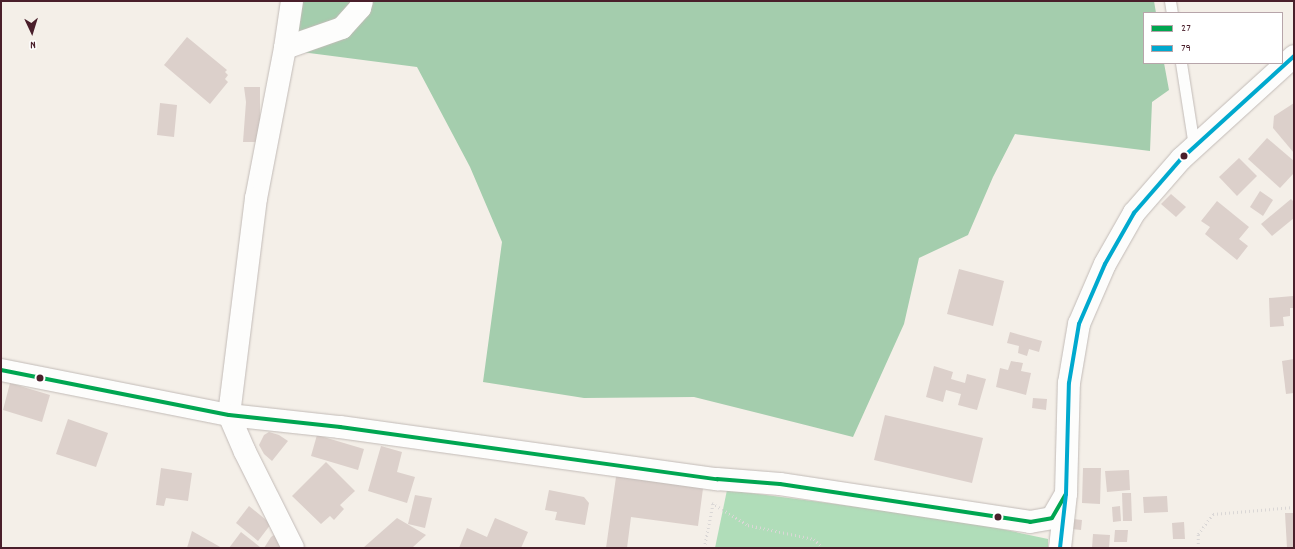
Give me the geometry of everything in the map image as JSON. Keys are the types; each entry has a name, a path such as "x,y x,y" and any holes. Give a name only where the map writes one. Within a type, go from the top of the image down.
{"street":[{"path":"292,1 285,48 256,198 229,415 293,548"},
{"path":"285,48 342,28 360,8 362,1"},
{"path":"1060,548 1066,494 1069,384 1079,324 1105,264 1134,213 1194,146 1294,56"},
{"path":"1,370 229,415 340,427 717,478 780,484 1030,522 1052,518 1066,494"}],"lane":[{"path":"1170,1 1172,12"},
{"path":"1181,64 1194,146"}],"path":[{"path":"704,548 717,478"},
{"path":"712,503 748,525 814,539 823,548"},
{"path":"1198,548 1198,534 1214,514 1294,507"}],"green space":[{"path":"294,1 1154,1 1156,12 1143,12 1143,64 1164,64 1169,90 1152,102 1150,151 1015,134 993,177 968,235 919,258 904,324 853,437 694,397 584,398 483,382 502,242 470,167 417,67 286,50"},
{"path":"727,490 959,520 1048,539 1048,548 715,548"}],"building":[{"path":"187,37 227,70 225,72 228,75 225,79 228,82 210,104 164,65"},
{"path":"244,87 260,87 260,123 257,142 243,142 246,102"},
{"path":"160,103 177,105 174,137 157,135"},
{"path":"1294,103 1294,153 1273,128 1274,116"},
{"path":"1267,138 1294,161 1294,173 1280,188 1248,159"},
{"path":"1239,158 1257,176 1237,196 1219,177"},
{"path":"1260,191 1273,200 1263,216 1250,207"},
{"path":"1171,194 1186,207 1176,217 1161,204"},
{"path":"1291,199 1294,202 1294,218 1272,236 1261,224"},
{"path":"1217,201 1249,227 1239,239 1248,246 1237,260 1205,234 1210,227 1201,221"},
{"path":"959,269 1004,281 993,326 947,314"},
{"path":"1293,296 1293,308 1290,308 1290,316 1283,317 1284,326 1270,327 1269,298"},
{"path":"1010,332 1042,341 1039,352 1029,349 1027,356 1018,353 1019,346 1007,343"},
{"path":"1294,359 1294,393 1286,394 1282,361"},
{"path":"1011,361 1023,363 1021,371 1031,373 1026,395 996,387 1000,368 1008,370"},
{"path":"934,366 953,372 951,379 965,383 967,374 986,379 977,410 958,405 961,394 946,390 943,402 926,397"},
{"path":"10,383 50,395 42,422 3,410"},
{"path":"1033,398 1047,399 1046,410 1032,408"},
{"path":"885,415 983,438 972,483 874,460"},
{"path":"68,419 108,433 96,467 56,454"},
{"path":"269,432 279,435 288,441 272,461 264,454 259,445 264,435"},
{"path":"317,435 364,449 358,470 311,456"},
{"path":"381,446 402,452 397,472 415,477 407,503 368,491"},
{"path":"326,462 355,491 340,505 344,509 334,520 330,516 321,524 292,496"},
{"path":"161,468 192,473 188,501 166,498 164,506 156,505"},
{"path":"1083,468 1101,468 1100,504 1082,503"},
{"path":"617,470 704,481 698,526 631,517 627,548 606,548"},
{"path":"1129,470 1130,490 1107,492 1105,471"},
{"path":"549,490 584,497 589,503 585,525 555,520 557,512 545,510"},
{"path":"1122,493 1131,493 1132,521 1123,521"},
{"path":"415,495 432,498 425,528 408,524"},
{"path":"1167,496 1168,512 1144,513 1143,497"},
{"path":"249,506 271,524 258,541 236,523"},
{"path":"1120,506 1121,521 1113,522 1112,507"},
{"path":"1285,513 1294,513 1294,548 1287,548"},
{"path":"397,518 426,535 412,548 363,548"},
{"path":"495,518 528,532 521,548 459,548 467,528 487,537"},
{"path":"1073,519 1082,520 1081,530 1072,529"},
{"path":"1184,522 1185,539 1173,539 1172,523"},
{"path":"1115,530 1128,530 1127,542 1114,542"},
{"path":"192,531 222,548 187,548"},
{"path":"280,531 288,548 264,548 271,537"},
{"path":"241,532 260,547 229,548"},
{"path":"1093,534 1110,535 1109,548 1092,548"}],"transit line":[{"name":"79","path":"1060,548 1066,494 1069,383 1079,324 1105,264 1134,213 1181,159 1294,56"},
{"name":"27","path":"1,370 229,415 340,427 717,479 780,484 1030,522 1052,518 1066,494"}]}
